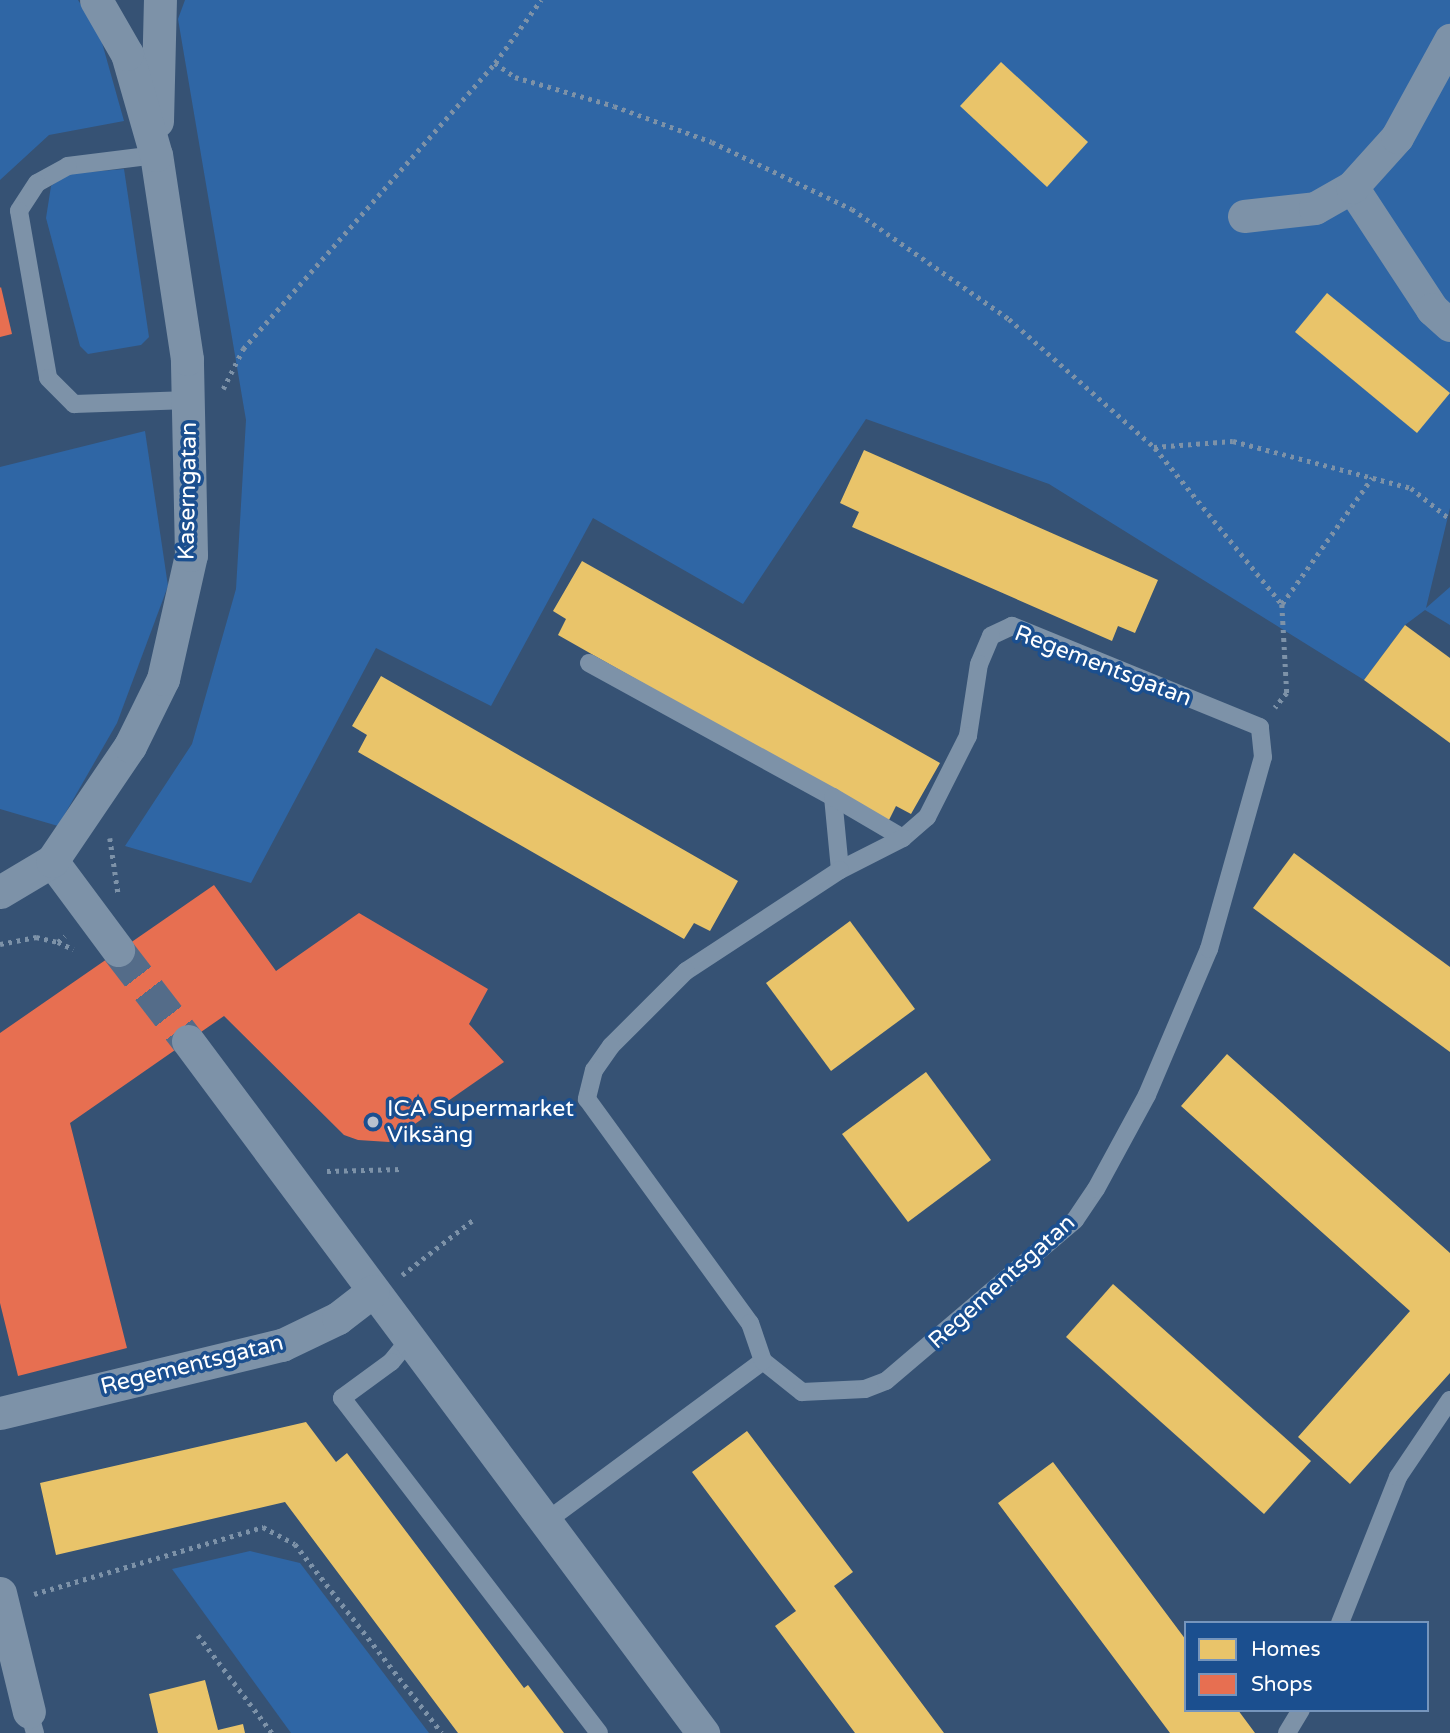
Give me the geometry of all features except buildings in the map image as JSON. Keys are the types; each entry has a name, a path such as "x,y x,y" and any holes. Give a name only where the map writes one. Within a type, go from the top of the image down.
{"street":[{"name":"Kaserngatan","path":"0,892 52,861 130,746 163,679 191,555 204,400 156,155 127,54 96,0"},
{"name":"Kaserngatan","path":"156,155 160,0"},
{"path":"1244,216 1315,208 1352,187 1397,137 1450,40"},
{"path":"1352,187 1432,309 1450,325"},
{"path":"52,861 118,950"},
{"path":"188,1041 544,1523 703,1733"},
{"name":"Regementsgatan","path":"0,1413 282,1345 338,1318 373,1291"},
{"path":"1,1598 32,1722"}],"lane":[{"path":"156,155 68,166 37,183 19,211 48,379 74,404 204,400"},
{"name":"Regementsgatan","path":"1012,626 1260,727 1263,757 1209,949 1147,1095 1097,1189 1074,1220 886,1381 865,1389 803,1392 763,1362 750,1323 587,1099 594,1070 611,1046 686,971 840,870 903,838 928,817 956,767 977,700 979,664 991,636 1012,626"},
{"path":"589,663 903,838"},
{"path":"833,797 840,870"},
{"path":"409,1340 391,1362 342,1398 599,1733"},
{"path":"544,1523 763,1362"},
{"path":"1341,1621 1398,1477 1450,1400"},
{"path":"1287,1733 1300,1712"}],"path":[{"path":"204,400 229,372 243,349 495,63 541,0"},
{"path":"495,63 515,77 614,106 712,142 852,209 1009,319 1154,447 1282,604 1287,693 1260,727"},
{"path":"1154,447 1233,441 1411,488 1450,519"},
{"path":"1282,604 1340,517 1372,478"},
{"path":"0,944 36,937 58,942 91,914"},
{"path":"323,1171 402,1169"},
{"path":"373,1291 402,1275 473,1220"},
{"path":"1,1598 263,1527 295,1544 442,1733"},
{"path":"198,1635 272,1733"}],"shaded area":[{"path":"0,0 78,0 99,32 124,121 49,135 0,180"},
{"path":"185,0 1450,0 1450,508 1426,608 1450,587 1450,625 1425,610 1405,625 1364,680 1049,484 866,419 743,604 593,518 491,706 376,648 251,883 125,846 192,744 236,589 246,420 178,19"},
{"path":"124,169 149,337 141,345 88,354 80,346 46,218 51,186 67,174"},
{"path":"145,431 168,586 117,723 58,826 0,809 0,467"},
{"path":"250,1551 300,1563 429,1733 291,1733 172,1569"}],"tunnel":[{"path":"118,950 188,1041"}],"place":[{"name":"ICA Supermarket Viksäng","path":"373,1122"}]}
